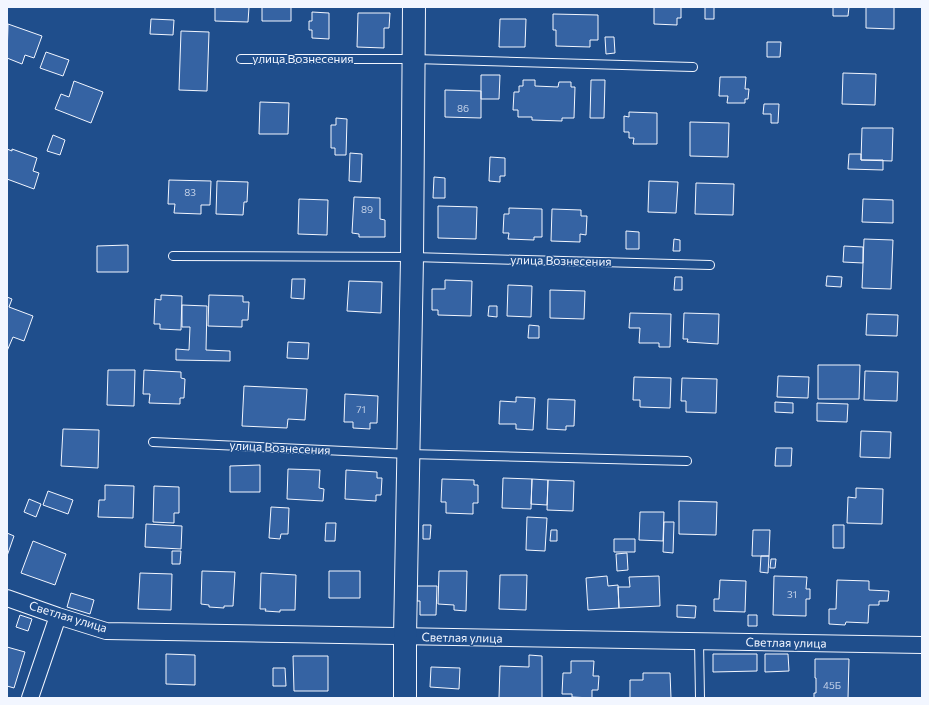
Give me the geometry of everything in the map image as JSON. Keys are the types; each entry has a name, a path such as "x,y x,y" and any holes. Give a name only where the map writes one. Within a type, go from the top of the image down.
{"street":[{"path":"405,698 412,257 414,7"},
{"name":"Светлая улица","path":"7,598 106,631 922,645"},
{"path":"30,698 58,616"}],"lane":[{"name":"улица Вознесения","path":"241,59 414,59 694,67"},
{"name":"улица Вознесения","path":"173,256 412,257 710,265"},
{"name":"улица Вознесения","path":"153,442 408,454 687,461"},
{"path":"699,641 700,698"}],"building":[{"path":"215,7 249,7 248,22 215,21"},
{"path":"262,7 291,7 291,21 262,21"},
{"path":"654,7 681,7 681,18 677,18 677,25 654,24"},
{"path":"705,7 714,7 714,19 705,19"},
{"path":"833,7 849,7 848,16 833,16"},
{"path":"866,7 894,7 894,29 866,28"},
{"path":"312,12 329,13 329,39 312,38 312,30 309,30 309,21 312,21"},
{"path":"358,13 390,13 389,28 384,28 384,48 357,47"},
{"path":"553,14 598,15 598,40 590,40 590,47 556,46 556,30 553,30"},
{"path":"151,19 174,20 173,35 150,34"},
{"path":"500,19 526,19 525,47 499,47"},
{"path":"8,24 42,36 34,58 25,55 22,64 7,58"},
{"path":"181,31 209,32 207,91 179,90"},
{"path":"605,37 614,37 615,53 606,54"},
{"path":"767,42 781,42 780,57 767,57"},
{"path":"46,52 69,60 63,76 40,68"},
{"path":"843,73 876,74 875,105 842,104"},
{"path":"481,75 500,75 499,99 481,99"},
{"path":"720,77 746,77 745,89 749,89 748,99 745,99 745,103 727,103 728,96 719,96"},
{"path":"523,80 535,80 535,86 558,87 559,82 571,82 571,87 575,87 574,118 562,118 562,121 532,120 532,117 518,117 518,110 513,110 514,92 519,92 519,86 523,86"},
{"path":"591,80 605,80 604,118 590,118"},
{"path":"74,81 103,92 91,123 55,109 61,94 69,97"},
{"path":"445,90 481,91 481,118 445,117"},
{"path":"260,102 289,103 288,134 259,134"},
{"path":"764,104 779,104 778,123 771,123 771,114 763,114"},
{"path":"629,112 657,113 657,144 633,144 634,138 629,138 629,132 624,132 624,116 629,117"},
{"path":"336,118 347,119 346,155 335,155 335,148 331,148 331,125 336,125"},
{"path":"690,122 729,123 728,157 690,156"},
{"path":"862,128 893,128 892,161 861,160"},
{"path":"53,135 65,140 60,155 47,151"},
{"path":"7,149 12,151 12,149 37,158 33,171 39,173 34,189 7,179"},
{"path":"350,153 362,154 361,182 349,181"},
{"path":"849,154 861,154 861,160 883,160 883,170 848,169"},
{"path":"490,157 505,158 505,176 500,176 500,182 489,181"},
{"path":"434,177 445,178 445,198 433,198"},
{"path":"169,180 211,181 210,205 201,205 201,214 174,213 175,204 168,204"},
{"path":"217,181 248,182 247,202 244,202 243,215 216,214"},
{"path":"649,181 678,182 676,213 648,212"},
{"path":"696,183 734,184 733,215 695,214"},
{"path":"354,197 380,198 380,219 385,220 385,237 359,237 359,234 352,233"},
{"path":"299,199 328,200 327,235 298,234"},
{"path":"863,199 893,200 893,223 862,222"},
{"path":"438,206 477,207 476,239 438,238"},
{"path":"509,208 542,209 542,237 534,237 534,240 508,239 509,233 503,233 504,214 509,214"},
{"path":"552,209 581,210 581,216 587,216 586,235 580,234 580,242 551,241"},
{"path":"626,231 639,232 639,249 626,249"},
{"path":"674,239 680,240 680,251 673,251"},
{"path":"864,239 893,240 891,289 862,288"},
{"path":"128,245 128,272 97,272 97,246"},
{"path":"844,246 863,247 863,263 843,262"},
{"path":"827,276 842,277 841,287 826,286"},
{"path":"675,277 682,277 682,290 674,290"},
{"path":"292,279 305,279 304,299 291,298"},
{"path":"445,280 472,281 471,316 438,315 438,310 432,310 432,289 445,289"},
{"path":"349,281 382,282 381,313 347,311"},
{"path":"508,285 532,286 531,317 507,316"},
{"path":"550,290 585,291 584,319 550,318"},
{"path":"161,295 182,296 181,330 160,329 160,324 154,324 155,299 161,300"},
{"path":"209,295 243,296 243,302 249,302 248,320 242,320 242,327 208,326"},
{"path":"7,297 12,299 9,307 33,316 24,341 13,337 7,351"},
{"path":"182,305 207,306 206,350 230,351 230,361 176,360 176,349 189,350 190,327 182,327"},
{"path":"489,306 497,306 497,317 488,316"},
{"path":"630,313 671,314 670,347 659,347 659,343 639,343 640,328 629,328"},
{"path":"684,313 719,314 718,344 687,342 688,339 683,339"},
{"path":"867,314 898,315 897,336 866,335"},
{"path":"529,325 539,326 539,338 528,338"},
{"path":"288,342 309,343 308,359 287,358"},
{"path":"818,365 860,365 859,399 818,399"},
{"path":"108,370 135,370 134,406 107,405"},
{"path":"144,370 181,372 181,378 185,379 184,398 180,398 180,404 149,403 150,394 143,394"},
{"path":"865,371 898,372 897,401 864,400"},
{"path":"778,376 809,377 808,398 777,397"},
{"path":"634,377 671,378 670,408 640,407 640,400 633,400"},
{"path":"682,378 717,379 716,413 686,412 686,401 681,401"},
{"path":"244,386 307,389 305,420 288,419 287,428 242,426"},
{"path":"345,394 378,396 377,423 370,423 370,429 353,428 353,422 344,422"},
{"path":"516,397 535,398 533,430 516,429 516,424 499,424 500,401 516,402"},
{"path":"548,399 575,400 574,426 566,426 566,430 547,429"},
{"path":"775,402 793,403 793,413 775,412"},
{"path":"817,403 848,404 847,422 817,421"},
{"path":"63,429 99,430 98,468 61,466"},
{"path":"861,431 891,432 890,458 860,457"},
{"path":"776,448 792,448 791,466 775,466"},
{"path":"260,465 260,492 230,492 230,466"},
{"path":"288,469 320,470 319,488 324,489 323,501 287,499"},
{"path":"346,470 377,472 377,478 382,478 381,495 376,495 376,501 345,499"},
{"path":"503,478 532,479 531,509 502,508"},
{"path":"442,479 474,480 474,485 478,485 478,503 473,503 473,514 446,513 446,502 441,502"},
{"path":"532,479 548,480 547,505 531,504"},
{"path":"548,480 574,481 573,511 547,510"},
{"path":"105,485 134,486 133,518 98,517 99,500 105,500"},
{"path":"154,486 179,487 179,513 174,513 174,523 153,522"},
{"path":"856,488 883,489 882,524 847,523 848,497 856,498"},
{"path":"48,491 73,500 68,514 43,505"},
{"path":"29,499 41,504 36,517 24,512"},
{"path":"679,501 717,502 716,535 679,534"},
{"path":"271,507 289,508 288,534 281,534 280,539 269,538"},
{"path":"640,512 664,512 663,541 639,540"},
{"path":"527,517 547,518 545,551 526,550"},
{"path":"664,522 674,522 673,553 663,552"},
{"path":"326,523 336,523 335,541 325,541"},
{"path":"146,524 182,526 181,549 145,547"},
{"path":"423,525 431,525 430,539 423,539"},
{"path":"833,525 844,525 844,548 833,548"},
{"path":"551,530 557,530 557,541 550,541"},
{"path":"753,530 770,530 769,556 752,556"},
{"path":"7,533 14,536 7,556"},
{"path":"614,539 635,539 635,552 614,552"},
{"path":"33,541 66,554 55,585 21,573"},
{"path":"172,551 181,551 180,564 172,564"},
{"path":"627,553 628,570 617,571 616,554"},
{"path":"761,556 769,556 768,573 760,572"},
{"path":"771,559 776,559 775,568 770,568"},
{"path":"202,571 235,572 233,606 224,606 224,608 209,607 209,605 201,604"},
{"path":"329,571 360,571 360,598 329,598"},
{"path":"439,571 467,571 466,611 454,610 454,605 438,604"},
{"path":"140,573 172,574 171,610 138,609"},
{"path":"261,573 296,575 295,610 280,610 280,612 265,611 266,609 260,609"},
{"path":"500,575 527,575 526,610 499,609"},
{"path":"607,576 608,586 618,585 619,608 588,610 586,578"},
{"path":"659,576 660,606 619,608 618,587 630,587 629,577"},
{"path":"774,576 807,577 806,589 810,589 810,599 806,599 806,616 773,615"},
{"path":"720,580 746,581 745,612 714,611 714,599 719,599"},
{"path":"837,580 869,581 869,590 889,591 888,601 879,601 879,605 869,605 868,623 846,622 845,625 829,624 829,609 836,609"},
{"path":"417,586 437,586 436,615 420,615 420,601 417,601"},
{"path":"71,593 94,600 90,614 67,607"},
{"path":"677,605 696,606 695,618 677,617"},
{"path":"20,615 32,619 28,631 16,627"},
{"path":"748,615 757,615 757,626 748,626"},
{"path":"7,647 25,652 14,688 7,686"},
{"path":"166,654 195,655 195,685 166,684"},
{"path":"713,654 757,654 757,671 713,672"},
{"path":"765,654 788,654 789,671 765,672"},
{"path":"529,655 542,656 542,698 499,698 500,666 529,667"},
{"path":"293,656 328,656 328,691 294,691"},
{"path":"815,659 849,659 848,698 814,698 814,693 816,693"},
{"path":"571,661 594,661 593,676 599,676 598,690 592,690 592,698 572,697 572,694 562,694 563,673 571,673"},
{"path":"431,667 460,668 459,689 430,687"},
{"path":"273,668 285,668 286,686 273,686"},
{"path":"643,673 670,673 671,698 630,698 630,680 643,680"}]}
